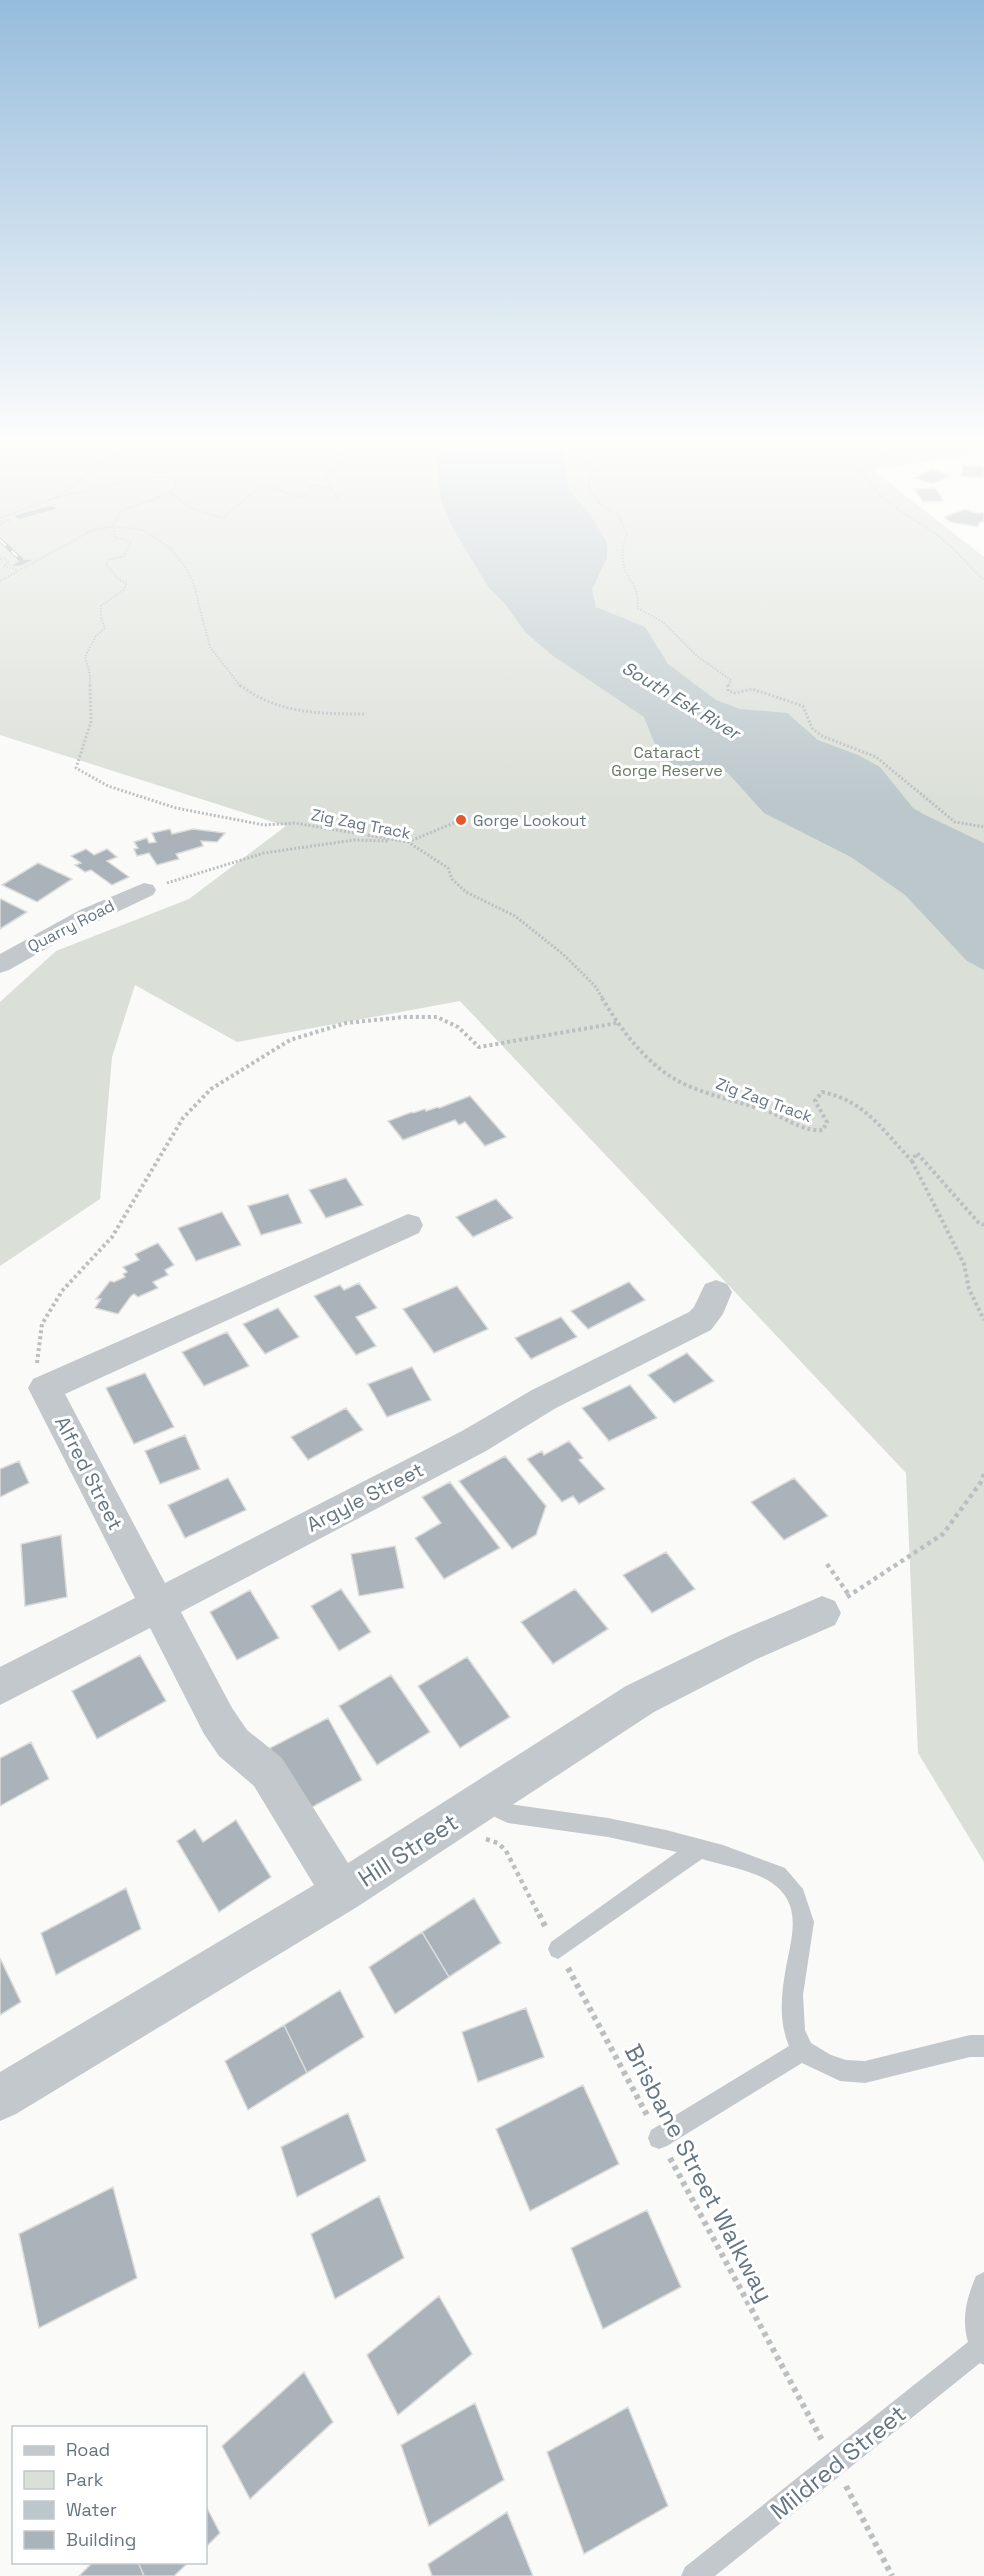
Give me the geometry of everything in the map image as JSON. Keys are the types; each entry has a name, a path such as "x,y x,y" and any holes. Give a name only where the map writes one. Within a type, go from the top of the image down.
{"street":[{"name":"Quarry Road","path":"0,964 82,918 144,890"},
{"path":"45,1388 408,1225"},
{"name":"Argyle Street","path":"0,1687 474,1441 544,1398 700,1321 707,1314 716,1292"},
{"name":"Alfred Street","path":"45,1388 223,1728 233,1743 268,1772 342,1892"},
{"name":"Hill Street","path":"0,2098 342,1892 640,1699 835,1604"}],"lane":[{"path":"487,1797 494,1808 501,1813 594,1825 655,1837 778,1875 797,1897 804,1923 792,1992 793,2020 802,2050 834,2069 850,2073 865,2072 970,2046 984,2046"},
{"path":"558,1949 699,1849"},
{"path":"659,2138 802,2050"},
{"path":"982,2350 977,2330 977,2313 979,2296 984,2284"},
{"name":"Mildred Street","path":"694,2576 982,2350"}],"path":[{"path":"7,563 4,566 19,570"},
{"path":"0,581 32,563"},
{"name":"Zig Zag Track","path":"107,563 119,580 127,583 123,590 101,606 101,618 105,628 96,636 85,657 90,675 91,722 76,768 108,786 176,808 264,825 295,823 408,842 448,868 452,879 466,892 515,916 564,955 595,986 616,1023 660,1070 684,1084 770,1112 812,1131 823,1130 828,1122 819,1112 815,1101 822,1092 832,1093 859,1104 877,1120 893,1143 912,1161 917,1153 978,1222 984,1225"},
{"path":"183,563 193,582 210,647 241,687 267,701 312,714 366,714"},
{"path":"623,563 634,585 639,603 637,608 657,615 693,652 731,680 727,687 728,691 735,693 752,689 803,706 812,728 822,736 876,757 955,822 984,827"},
{"path":"966,563 984,580"},
{"path":"408,842 461,820"},
{"path":"144,890 264,853 354,840 397,840"},
{"path":"45,1388 37,1364 42,1324 62,1291 112,1237 183,1118 211,1089 290,1040 346,1023 404,1017 437,1017 458,1027 479,1047 616,1023"},
{"path":"912,1161 964,1264 969,1289 984,1320"},
{"path":"835,1604 943,1533 981,1482 984,1474"},
{"path":"826,1564 837,1575 835,1604"},
{"name":"Brisbane Street Walkway","path":"444,1827 452,1837 478,1837 498,1843 506,1851 892,2576"}],"green space":[{"name":"Cataract Gorge Reserve","path":"0,563 984,563 984,1862 918,1753 906,1473 460,1001 237,1042 135,985 112,1057 100,1199 0,1266 0,1002 56,951 189,899 286,826 0,735"}],"water":[{"name":"South Esk River","path":"474,563 604,563 592,589 596,607 645,627 668,664 716,700 740,709 787,713 818,740 858,755 880,767 913,808 984,843 984,970 967,961 905,895 851,857 764,813 727,772 685,771 664,759 658,752 644,717 552,655 526,633 505,604 489,588"}],"building":[{"path":"15,563 27,563 21,566 8,567"},
{"path":"170,829 172,834 193,829 225,833 217,842 201,841 203,846 176,854 179,859 157,865 149,853 137,856 134,849 138,848 134,842 147,838 149,843 156,842 152,833"},
{"path":"86,849 94,855 107,849 117,857 107,861 129,877 112,885 91,870 85,872 75,865 81,863 71,856"},
{"path":"38,863 72,879 37,902 2,885"},
{"path":"0,900 27,912 0,929"},
{"path":"470,1096 506,1137 485,1146 465,1122 459,1125 455,1120 403,1140 388,1121 412,1112 439,1108"},
{"path":"346,1178 363,1205 326,1218 309,1190"},
{"path":"288,1194 302,1223 261,1235 248,1206"},
{"path":"496,1199 513,1218 473,1237 456,1217"},
{"path":"222,1212 241,1245 196,1261 178,1228"},
{"path":"158,1243 174,1265 165,1270 168,1275 153,1282 158,1288 138,1297 134,1294 118,1314 95,1308 101,1299 96,1299 110,1281 114,1282 125,1277 123,1274 127,1272 123,1267 139,1260 135,1254"},
{"path":"629,1282 645,1300 588,1329 571,1311"},
{"path":"359,1283 377,1308 356,1317 376,1346 356,1355 314,1296 340,1285 344,1290"},
{"path":"457,1286 488,1329 434,1353 403,1309"},
{"path":"278,1308 299,1337 265,1354 243,1324"},
{"path":"561,1317 577,1337 531,1359 515,1338"},
{"path":"227,1332 249,1366 204,1386 182,1352"},
{"path":"687,1353 714,1381 674,1403 648,1375"},
{"path":"412,1367 431,1400 387,1417 368,1384"},
{"path":"145,1373 174,1427 134,1444 106,1388"},
{"path":"630,1385 657,1418 609,1441 582,1408"},
{"path":"346,1408 363,1430 308,1460 291,1437"},
{"path":"185,1435 200,1469 160,1484 145,1451"},
{"path":"569,1441 583,1458 579,1460 605,1489 579,1504 573,1496 562,1502 527,1459 542,1451 544,1455"},
{"path":"505,1456 546,1506 536,1535 512,1549 459,1481"},
{"path":"19,1461 29,1483 0,1497 0,1469"},
{"path":"228,1478 246,1510 185,1538 168,1505"},
{"path":"794,1478 828,1516 784,1540 751,1502"},
{"path":"450,1482 500,1548 444,1579 415,1538 441,1523 422,1497"},
{"path":"61,1535 67,1597 25,1606 21,1544"},
{"path":"395,1546 404,1588 359,1596 351,1554"},
{"path":"666,1552 695,1589 652,1613 623,1575"},
{"path":"341,1589 371,1632 339,1651 311,1606"},
{"path":"575,1589 608,1629 553,1664 521,1622"},
{"path":"250,1590 279,1638 237,1660 210,1612"},
{"path":"140,1655 166,1701 97,1739 72,1691"},
{"path":"467,1657 510,1717 460,1748 418,1686"},
{"path":"391,1675 430,1732 377,1765 339,1706"},
{"path":"328,1718 362,1780 303,1812 270,1748"},
{"path":"31,1742 49,1779 0,1806 0,1758"},
{"path":"236,1820 271,1877 219,1912 177,1841 195,1829 203,1842"},
{"path":"126,1888 141,1929 56,1975 41,1933"},
{"path":"474,1898 501,1943 449,1977 422,1932"},
{"path":"422,1932 449,1977 395,2014 369,1967"},
{"path":"0,1958 21,2002 0,2015"},
{"path":"340,1990 364,2037 307,2073 284,2025"},
{"path":"526,2008 544,2057 478,2082 462,2032"},
{"path":"284,2025 307,2073 248,2110 225,2061"},
{"path":"583,2085 619,2164 530,2211 496,2129"},
{"path":"348,2113 366,2161 297,2197 281,2147"},
{"path":"113,2187 137,2278 39,2328 19,2234"},
{"path":"379,2196 404,2258 335,2299 311,2234"},
{"path":"647,2210 681,2287 603,2329 571,2248"},
{"path":"439,2296 472,2354 398,2415 367,2355"},
{"path":"304,2372 333,2422 250,2499 222,2446"},
{"path":"475,2403 504,2480 429,2526 401,2445"},
{"path":"628,2407 668,2506 584,2554 547,2452"},
{"path":"207,2508 220,2533 207,2546"},
{"path":"507,2512 533,2576 432,2576 428,2564"},
{"path":"91,2564 139,2564 144,2576 79,2576"},
{"path":"139,2564 187,2564 174,2576 144,2576"}],"place":[{"name":"Gorge Lookout","path":"461,820"}]}
